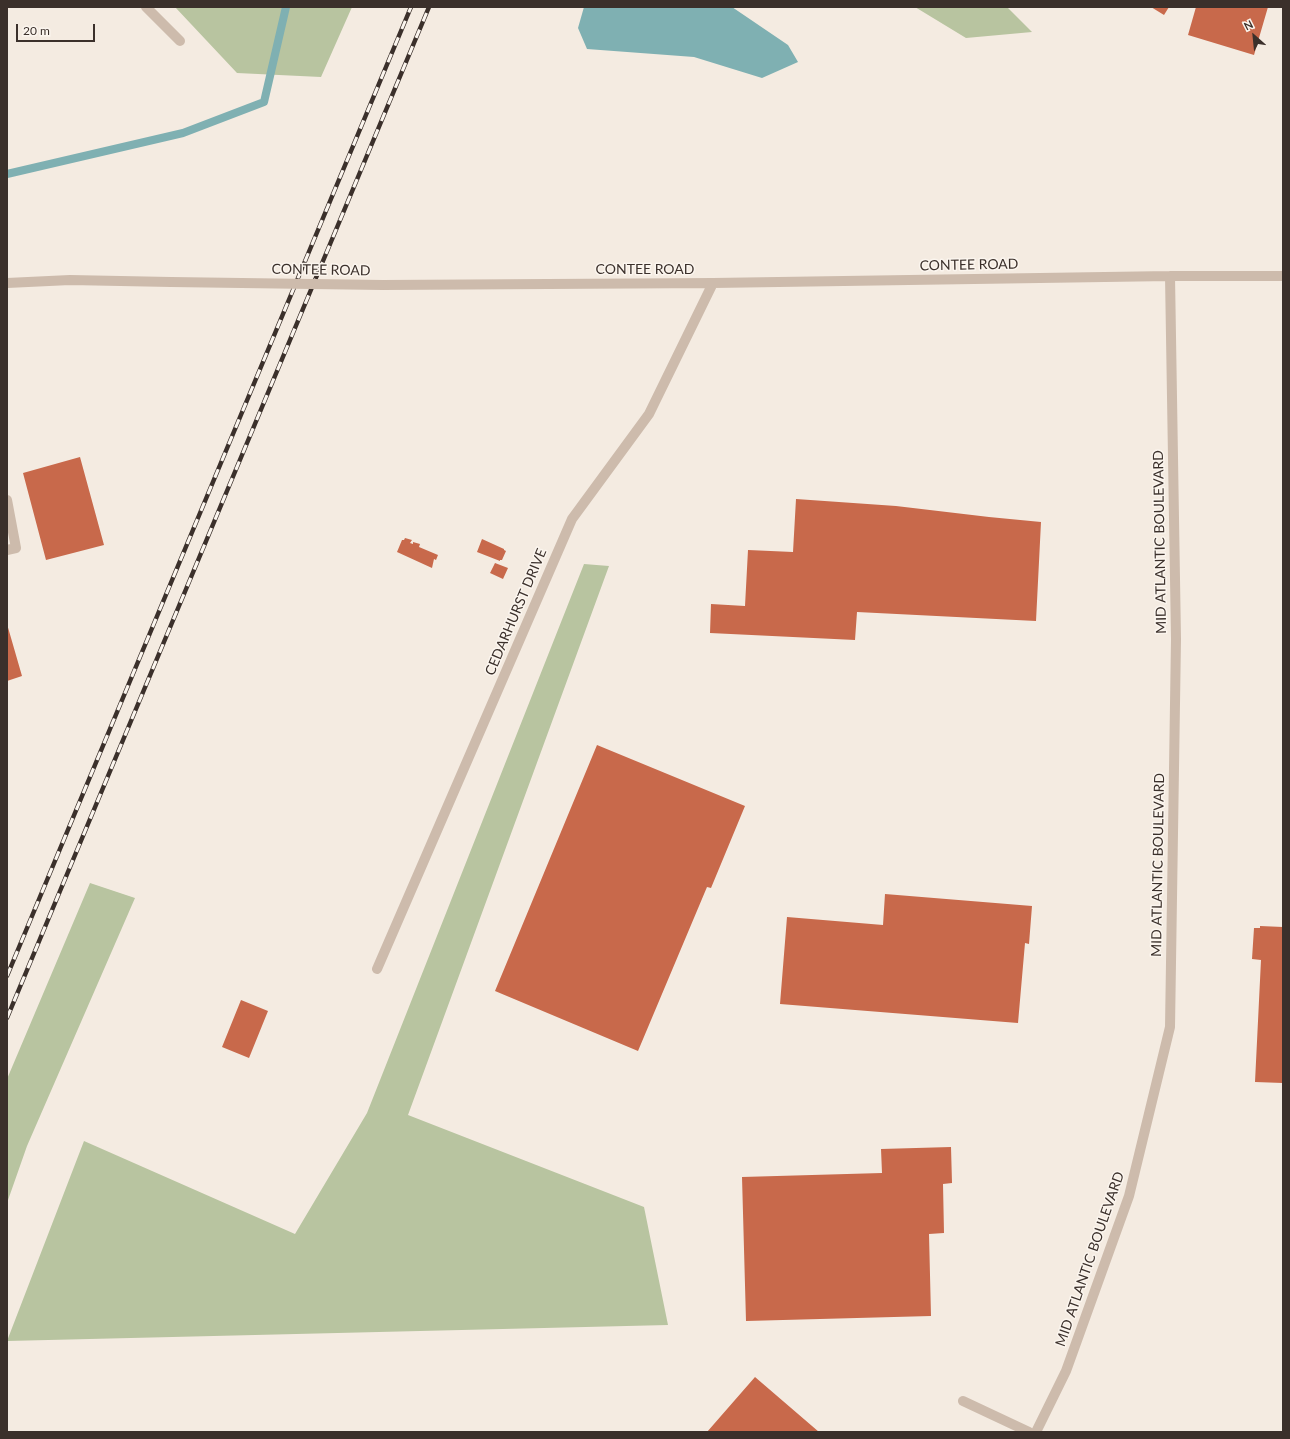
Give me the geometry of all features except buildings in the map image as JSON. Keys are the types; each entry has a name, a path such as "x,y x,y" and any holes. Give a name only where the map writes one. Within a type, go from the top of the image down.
{"street":[{"path":"146,7 180,41"},
{"name":"CONTEE ROAD","path":"7,283 70,280 383,285 713,283 1170,276 1283,276"},
{"name":"MID ATLANTIC BOULEVARD","path":"1036,1432 1066,1371 1129,1196 1170,1027 1176,639 1170,276"},
{"name":"CEDARHURST DRIVE","path":"377,970 572,519 649,414 713,283"},
{"path":"7,500 16,548 7,550"},
{"path":"963,1400 1029,1432"}],"green space":[{"path":"175,7 352,7 321,77 237,73"},
{"path":"915,7 1007,7 1032,32 966,38"},
{"path":"584,564 609,566 408,1115 644,1207 668,1325 7,1341 84,1141 295,1234 367,1113"},
{"path":"90,883 135,898 27,1146 7,1203 7,1079"}],"water":[{"path":"584,7 732,7 788,45 798,62 762,78 694,57 587,49 578,28"}],"waterway":[{"path":"7,174 183,133 264,102 286,7"}],"railway":[{"path":"7,976 411,7"},
{"path":"7,1018 429,7"}]}
